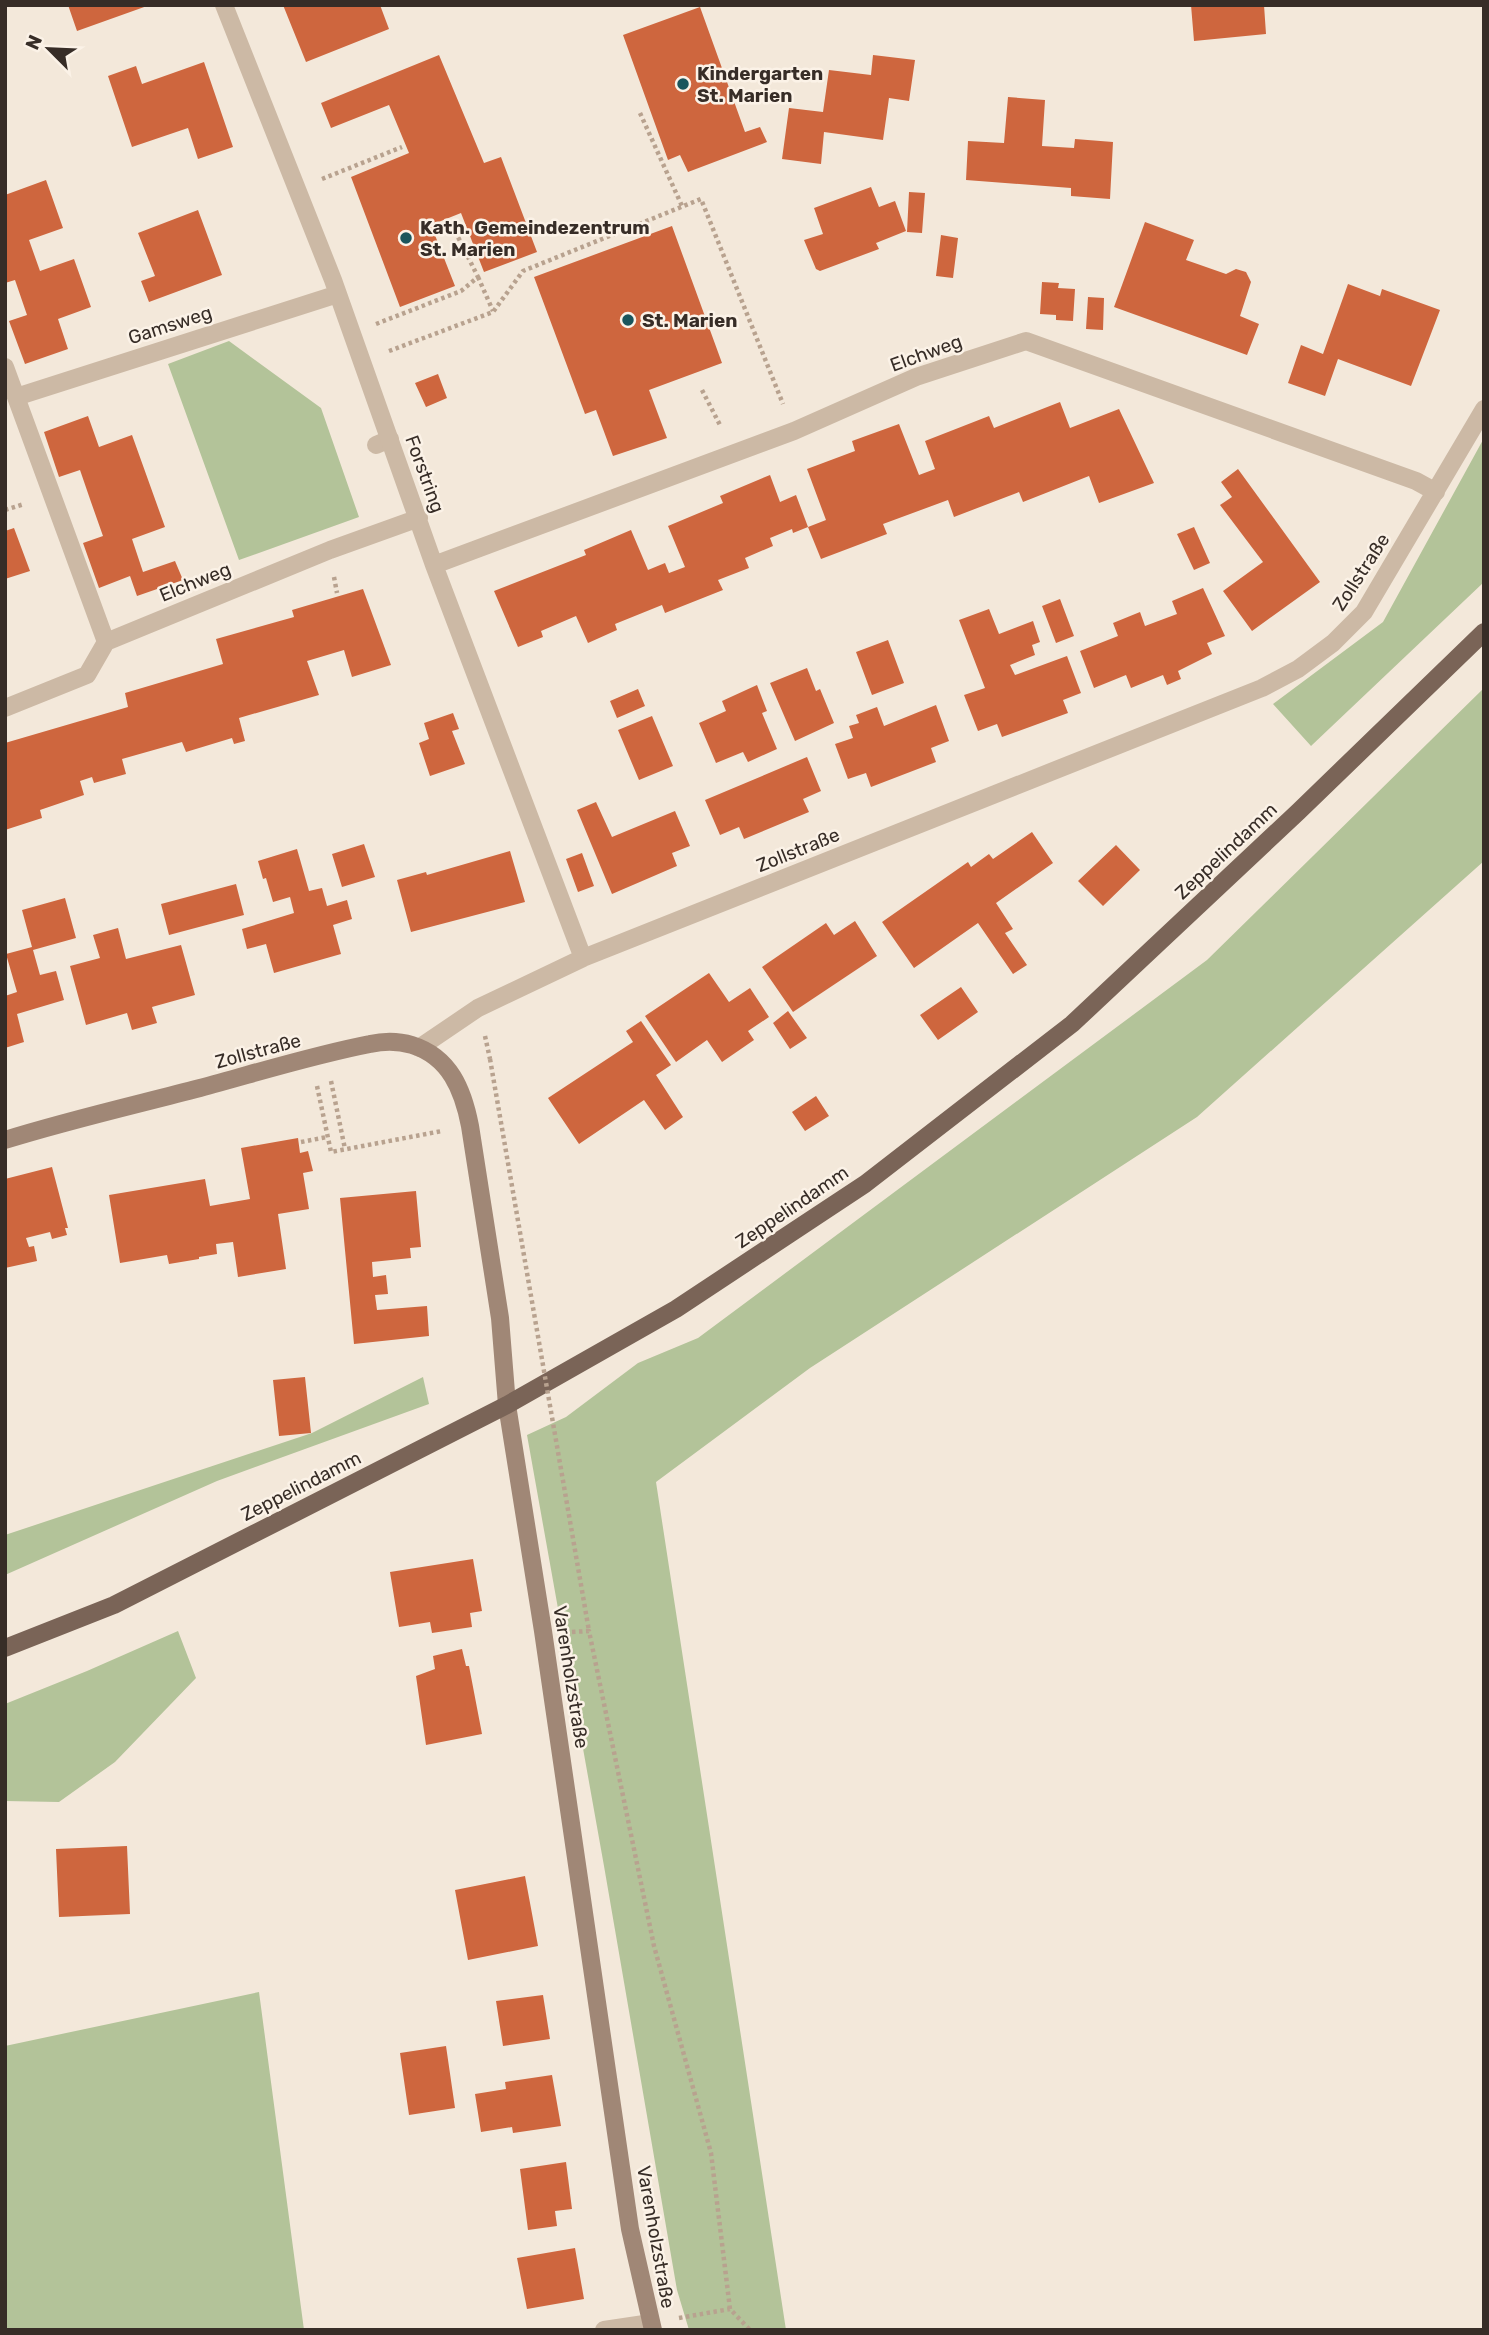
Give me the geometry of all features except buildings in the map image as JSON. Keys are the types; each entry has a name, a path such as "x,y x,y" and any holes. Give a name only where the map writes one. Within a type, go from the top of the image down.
{"main road":[{"name":"Zeppelindamm","path":"5,1648 114,1605 507,1405 676,1309 865,1184 1073,1024 1298,813 1484,632"}],"street":[{"name":"Forstring","path":"224,5 338,293 370,358 383,442 419,518 434,565 583,958"},
{"name":"Gamsweg","path":"16,397 338,293"},
{"name":"Elchweg","path":"434,565 794,431 916,377 1026,341 1416,481 1436,492"},
{"path":"5,367 106,642 87,675 5,708"},
{"name":"Zollstraße","path":"5,1140 381,1042 402,1043 419,1048 478,1008 583,958 1262,688 1298,670 1333,643 1364,612 1484,409"},
{"name":"Elchweg","path":"106,642 317,555 419,518"},
{"name":"Varenholzstraße","path":"419,1048 441,1060 452,1073 465,1098 500,1318 507,1405 543,1631 630,2229 652,2326"},
{"path":"604,2330 652,2326"}],"path":[{"path":"640,113 682,206"},
{"path":"298,188 402,147"},
{"path":"478,277 461,291 371,326 370,358 493,312 523,271 701,198 794,431"},
{"path":"452,225 493,312"},
{"path":"702,390 734,453"},
{"path":"326,1055 345,1149"},
{"path":"490,1059 589,1630 654,1946 711,2153 730,2309 750,2330"},
{"path":"323,1116 331,1152 470,1126"},
{"path":"301,1142 327,1137"},
{"path":"652,2326 730,2309"}],"green space":[{"path":"229,341 321,408 359,517 239,560 168,364"},
{"path":"1484,438 1484,582 1311,746 1273,704 1383,622"},
{"path":"1484,688 1484,861 1197,1117 810,1368 656,1482 786,2330 689,2330 677,2290 527,1435 566,1417 638,1363 698,1338 1207,960"},
{"path":"423,1377 429,1404 217,1481 5,1575 5,1535 312,1433"},
{"path":"178,1631 196,1678 115,1762 59,1802 5,1801 5,1704"},
{"path":"259,1992 304,2330 5,2330 5,2046"}],"place":[{"name":"Kindergarten St. Marien","path":"683,84"},
{"name":"Kath. Gemeindezentrum St. Marien","path":"406,238"},
{"name":"St. Marien","path":"628,320"}]}
